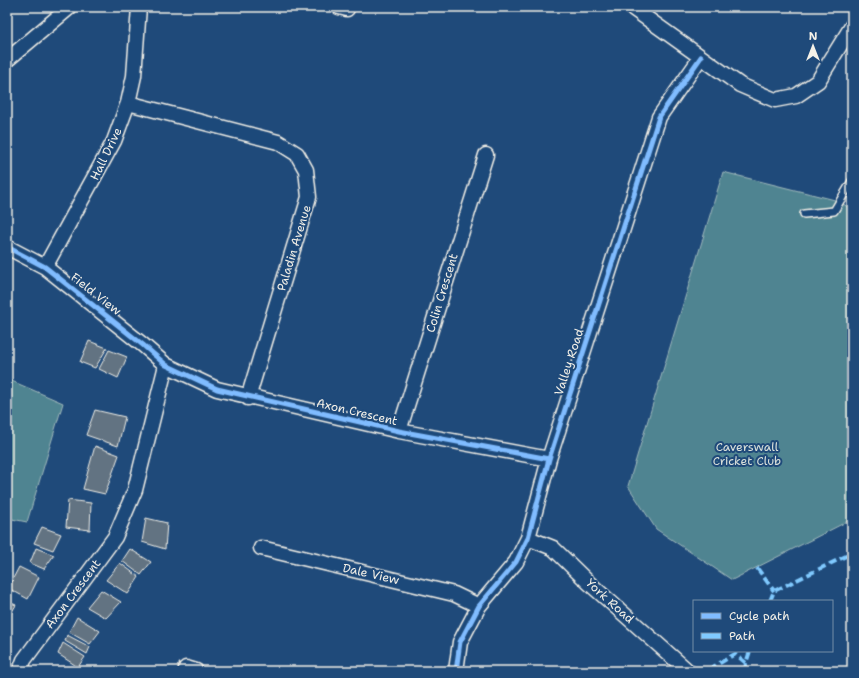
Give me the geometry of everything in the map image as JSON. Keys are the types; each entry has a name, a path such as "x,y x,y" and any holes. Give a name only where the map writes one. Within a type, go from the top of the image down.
{"street":[{"path":"7,60 70,7"},
{"name":"Hall Drive","path":"45,267 114,141 128,103 134,76 139,7"},
{"path":"631,7 740,85 775,100 796,96 818,81 852,26"},
{"name":"Valley Road","path":"456,671 460,642 480,606 516,562 528,538 549,459 659,117 701,57"},
{"name":"Paladin Avenue","path":"128,103 278,142 297,154 306,170 309,197 248,398"},
{"name":"Colin Crescent","path":"399,431 486,155"},
{"name":"Field View","path":"7,247 45,267 166,365"},
{"name":"Axon Crescent","path":"20,671 24,660 115,537 135,490 166,365 217,389 248,398 399,431 549,459"},
{"name":"York Road","path":"528,538 553,548 688,671"},
{"name":"Dale View","path":"261,548 454,594 480,606"}],"lane":[{"path":"804,214 834,211 852,181"}],"green space":[{"name":"Caverswall Cricket Club","path":"723,172 839,201 852,210 852,519 732,580 656,529 628,486"},
{"path":"7,379 63,403 27,522 7,518"}],"building":[{"path":"89,341 107,348 95,368 80,362"},
{"path":"109,350 127,357 118,378 99,369"},
{"path":"95,410 125,417 118,446 86,435"},
{"path":"95,446 119,455 105,494 83,489"},
{"path":"68,500 91,503 90,530 66,527"},
{"path":"146,518 167,523 165,549 142,542"},
{"path":"42,527 61,534 53,550 34,543"},
{"path":"36,548 54,555 44,569 30,563"},
{"path":"130,549 151,562 141,575 122,561"},
{"path":"120,563 139,577 128,594 106,580"},
{"path":"19,567 39,577 28,599 8,588"},
{"path":"101,590 121,602 106,618 87,607"},
{"path":"7,601 16,605 7,620"},
{"path":"77,617 100,631 90,644 69,632"},
{"path":"67,635 90,647 87,654 65,641"},
{"path":"63,643 85,657 78,667 58,654"}],"marked path":[{"path":"770,600 774,591 852,553"},
{"path":"757,568 774,591"},
{"path":"745,671 750,652"},
{"path":"711,671 713,667 735,654 746,663"}],"cycle path":[{"path":"456,671 460,642 479,606 516,562 528,538 549,459 659,117 701,57"},
{"path":"7,247 45,267 166,365 217,389 399,431 549,459"}]}
